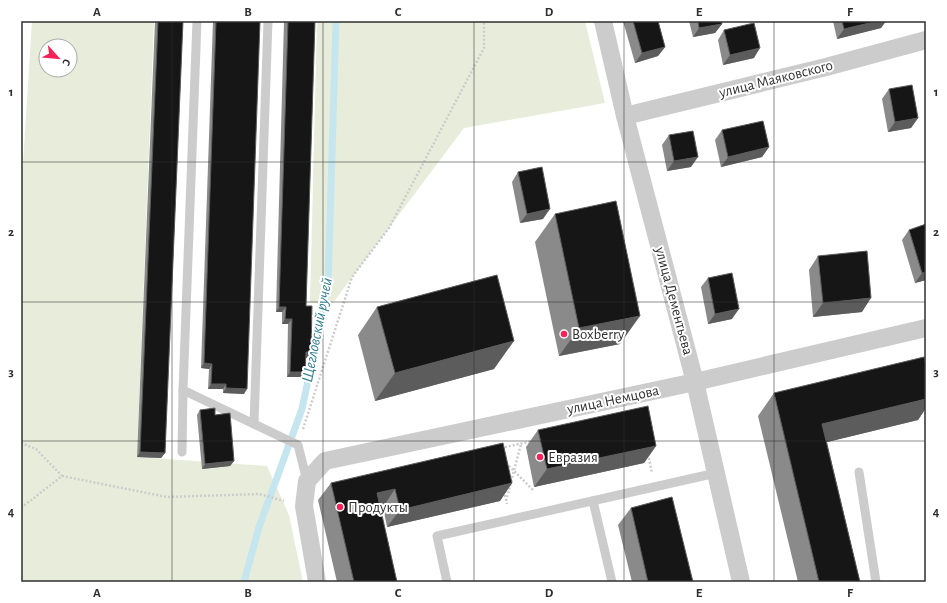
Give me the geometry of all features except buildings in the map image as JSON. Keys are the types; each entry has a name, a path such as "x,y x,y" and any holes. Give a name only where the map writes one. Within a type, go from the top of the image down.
{"street":[{"name":"улица Дементьева","path":"603,21 625,116 695,382 741,582"},
{"name":"улица Маяковского","path":"625,116 826,67 926,40"},
{"name":"улица Немцова","path":"307,480 325,461 695,382 926,328"},
{"path":"307,480 304,506 317,582"}],"lane":[{"path":"182,452 197,21"},
{"path":"254,424 268,21"},
{"path":"183,390 297,445 307,480"},
{"path":"859,472 876,582"},
{"path":"447,582 437,536 716,473"},
{"path":"593,501 612,582"}],"path":[{"path":"297,445 352,277 389,228 484,48 484,21"},
{"path":"500,448 536,440"},
{"path":"21,443 36,449 62,476 167,497 259,494 304,506"},
{"path":"506,502 521,444"},
{"path":"646,448 655,487"},
{"path":"504,460 534,491"},
{"path":"21,508 62,476"},
{"path":"502,487 510,519"}],"green space":[{"path":"32,21 154,21 137,457 267,466 289,515 303,582 21,582 21,195"},
{"path":"317,21 585,21 605,103 464,128 332,304 310,303"}],"waterway":[{"name":"Щегловский ручей","path":"244,582 259,527 302,409 328,286 336,21"}],"place":[{"name":"Boxberry","path":"564,334"},
{"name":"Евразия","path":"540,457"},
{"name":"Продукты","path":"340,507"}]}
